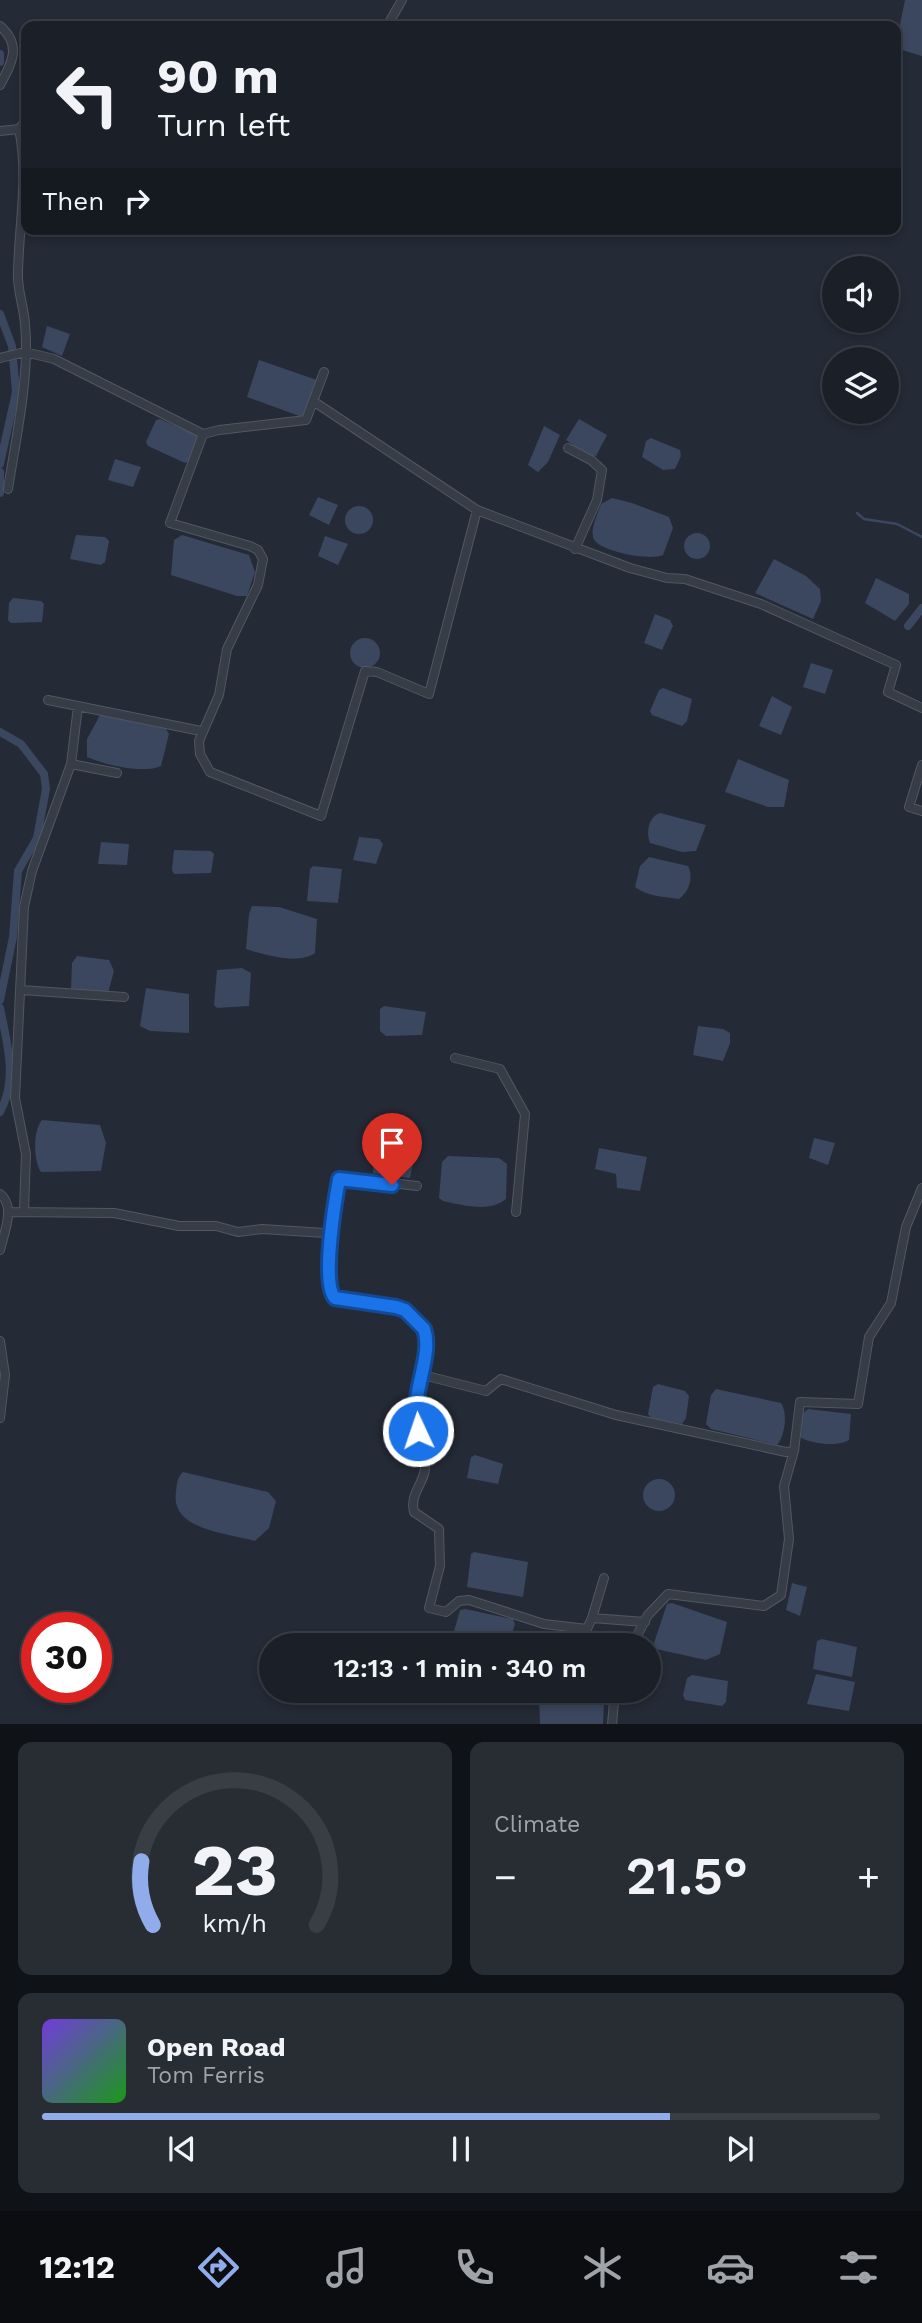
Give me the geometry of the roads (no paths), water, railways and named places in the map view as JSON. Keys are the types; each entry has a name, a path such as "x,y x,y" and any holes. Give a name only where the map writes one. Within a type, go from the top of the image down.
{"street":[{"path":"390,21 402,0"},
{"path":"0,26 10,37 14,51 12,64 0,85"},
{"path":"0,131 21,126"},
{"path":"19,129 21,138"},
{"path":"8,489 25,323 19,297 18,272 21,222"},
{"path":"3,357 22,352 54,359 203,435 219,430 306,421 324,372"},
{"path":"313,401 477,510 630,568 667,578 685,579 761,604 896,666 888,692 922,708"},
{"path":"203,435 170,523 250,546 258,550 263,559 258,585 227,649 219,695 201,731 200,754 209,772 321,816 365,671 377,672 429,694 477,510"},
{"path":"568,447 591,460 602,470 597,500 575,549"},
{"path":"48,700 201,731"},
{"path":"24,1211 26,1154 15,1098 27,895 32,871 71,764 78,706"},
{"path":"71,764 117,773"},
{"path":"922,765 909,807 922,811"},
{"path":"21,990 124,997"},
{"path":"456,1058 500,1069 525,1114 516,1212"},
{"path":"417,1186 339,1179 330,1236 331,1294 339,1299 405,1310 426,1333 424,1373 413,1411 418,1431 415,1454 425,1464 426,1471 412,1502 414,1512 439,1529 440,1566 429,1608 446,1612 459,1601 469,1600 544,1624 587,1629 604,1578"},
{"path":"639,1633 668,1594 764,1606 781,1595 789,1539 784,1486 794,1451 800,1402 858,1404 867,1344 873,1327 891,1303 906,1227 922,1188"},
{"path":"0,1194 4,1196 9,1212 0,1250"},
{"path":"9,1212 114,1213 179,1226 216,1226 237,1232 262,1229 325,1233 330,1236"},
{"path":"0,1341 5,1375 0,1418"},
{"path":"424,1373 486,1391 501,1378 616,1415 765,1449 794,1451"},
{"path":"592,1618 645,1622"},
{"path":"612,1724 614,1703"}],"water":[{"path":"905,0 922,0 922,56 901,49 901,21"},
{"path":"47,326 70,334 62,356 42,347"},
{"path":"259,360 317,380 302,417 247,397"},
{"path":"160,419 198,436 189,461 185,463 148,446 146,442 156,420"},
{"path":"579,419 607,435 596,456 588,455 566,440"},
{"path":"544,426 560,435 548,462 538,472 528,465"},
{"path":"651,438 680,450 681,456 675,469 663,470 642,457 646,441"},
{"path":"115,459 141,467 133,487 108,480"},
{"path":"318,497 338,505 329,525 309,515"},
{"path":"612,498 669,517 673,528 663,555 649,557 628,554 608,549 595,541 593,528 601,504"},
{"path":"359,506 369,510 373,520 369,530 359,534 349,530 345,520 349,510"},
{"path":"697,533 706,537 710,546 706,555 697,559 688,555 684,546 688,537"},
{"path":"76,535 105,537 109,541 105,562 101,565 70,559"},
{"path":"182,535 249,555 255,572 247,596 237,596 171,575 174,540"},
{"path":"325,536 348,544 338,565 318,556"},
{"path":"774,559 806,576 820,589 821,601 813,619 755,593"},
{"path":"876,578 909,594 909,604 895,621 865,603"},
{"path":"13,598 41,601 44,604 42,622 11,623 8,620 9,603"},
{"path":"655,614 670,620 673,626 662,650 644,643"},
{"path":"365,638 371,639 379,647 379,659 371,667 365,668 359,667 351,659 350,653 351,647 359,639"},
{"path":"811,663 833,670 825,694 803,687"},
{"path":"663,688 692,699 687,721 682,726 652,715 650,711 659,690"},
{"path":"772,696 792,707 781,735 759,726"},
{"path":"100,715 166,729 169,734 161,766 134,769 87,757 87,739"},
{"path":"738,759 789,780 784,807 768,807 725,792"},
{"path":"660,813 706,825 696,851 682,852 650,843 649,826 653,818"},
{"path":"359,837 379,839 383,844 376,864 353,860"},
{"path":"101,842 129,844 127,865 98,864"},
{"path":"174,850 211,851 214,854 211,873 174,874"},
{"path":"649,857 688,866 690,884 679,899 650,894 635,887 640,866"},
{"path":"313,866 342,869 338,903 307,901 310,869"},
{"path":"252,906 279,907 317,919 315,953 308,957 291,959 246,949"},
{"path":"77,956 109,960 114,971 108,993 71,989 72,963"},
{"path":"242,968 251,973 249,1006 217,1008 214,1005 217,970"},
{"path":"146,988 189,994 189,1033 150,1031 140,1026"},
{"path":"384,1006 426,1012 422,1035 386,1036 380,1031 380,1009"},
{"path":"698,1026 723,1029 730,1033 730,1043 723,1061 693,1055"},
{"path":"42,1120 100,1125 106,1143 101,1171 41,1172 35,1145"},
{"path":"814,1138 835,1143 828,1165 809,1158"},
{"path":"380,1145 412,1149 415,1152 410,1178 373,1173 374,1150"},
{"path":"599,1148 647,1157 640,1191 617,1188 616,1174 595,1169"},
{"path":"448,1156 499,1158 507,1164 506,1199 484,1207 443,1201 439,1198 442,1162"},
{"path":"658,1384 685,1391 689,1396 686,1418 682,1424 651,1418 648,1414 653,1387"},
{"path":"716,1389 781,1403 785,1424 777,1445 711,1429 706,1424 711,1395"},
{"path":"808,1409 851,1414 849,1440 825,1444 801,1438 802,1414"},
{"path":"475,1455 503,1464 498,1484 467,1478 471,1457"},
{"path":"183,1472 268,1492 276,1501 269,1528 255,1541 216,1532 191,1522 182,1515 177,1505 177,1483"},
{"path":"659,1479 670,1484 675,1495 670,1506 659,1511 648,1506 643,1495 648,1484"},
{"path":"474,1552 528,1562 523,1597 467,1587 471,1554"},
{"path":"792,1583 807,1587 800,1616 786,1610"},
{"path":"672,1603 727,1622 720,1654 706,1660 661,1650 661,1633 657,1633 667,1604"},
{"path":"460,1610 513,1619 515,1624 512,1633 454,1633"},
{"path":"822,1639 857,1647 852,1677 813,1669 817,1641"},
{"path":"816,1674 855,1682 849,1711 807,1704"},
{"path":"692,1675 728,1681 726,1702 722,1706 685,1700 683,1695 687,1678"},
{"path":"539,1703 604,1703 603,1724 540,1724"}],"waterway":[{"path":"0,54 0,62"},
{"path":"0,314 12,346 16,392 0,464"},
{"path":"0,472 0,493"},
{"path":"857,513 864,519 897,524 922,537"},
{"path":"908,626 922,608"},
{"path":"0,732 21,744 44,774 46,789 37,838 18,871 13,937 0,1000"},
{"path":"0,1008 10,1074 9,1087 0,1112"}]}
